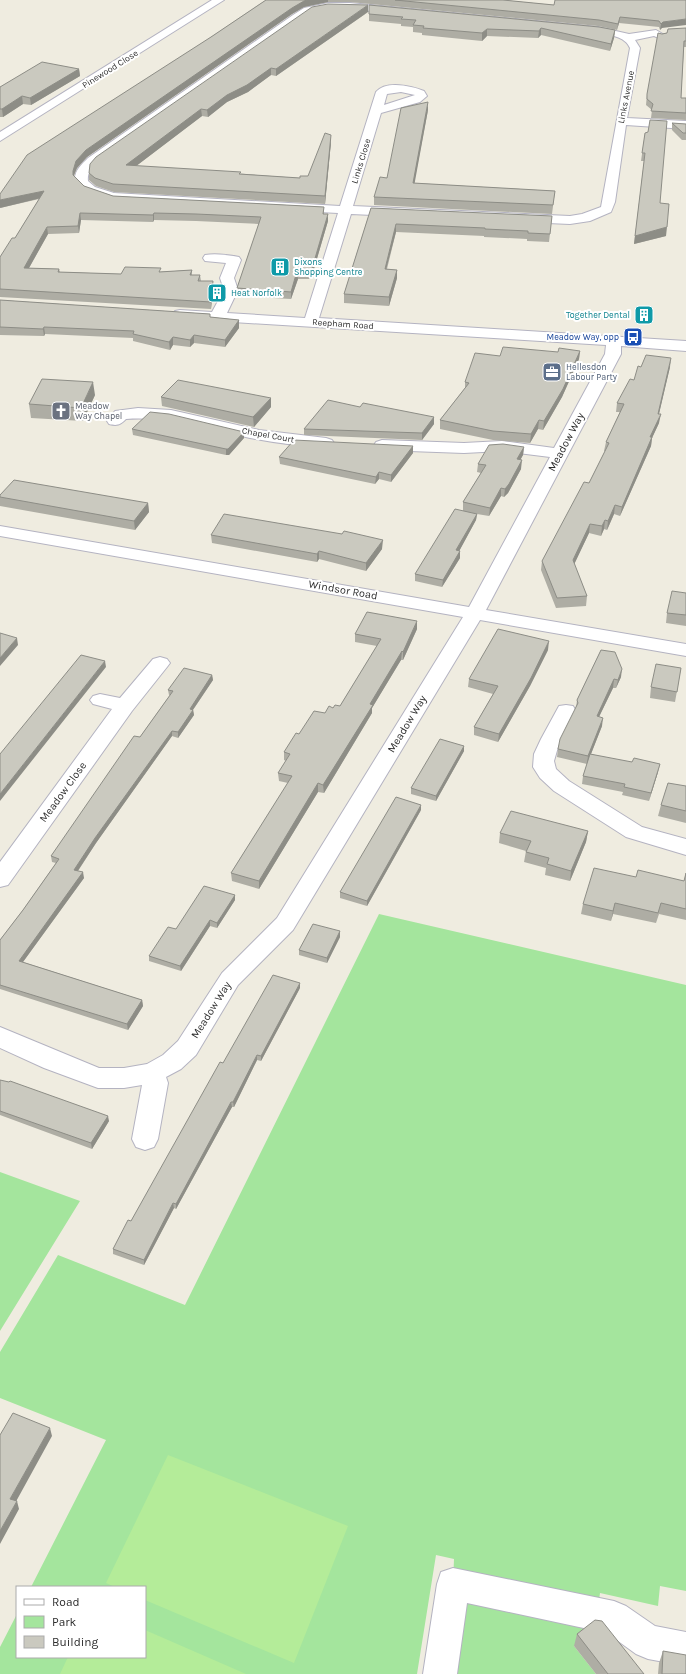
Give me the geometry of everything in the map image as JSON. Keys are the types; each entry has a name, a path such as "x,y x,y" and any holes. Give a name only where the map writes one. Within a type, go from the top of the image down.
{"street":[{"name":"Pinewood Close","path":"0,137 219,0"},
{"name":"Links Avenue","path":"328,6 358,7 598,30 626,38 632,41 635,48 621,121 609,202 606,209 585,218 570,220 346,210 114,197 85,186 80,181 80,174 83,168 92,161 297,17 313,8 328,6"},
{"path":"626,38 663,31"},
{"name":"Links Close","path":"312,322 377,111"},
{"path":"621,121 686,125"},
{"path":"210,258 234,260 227,278 231,290 217,317"},
{"name":"Reepham Road","path":"163,313 686,346"},
{"name":"Meadow Way","path":"0,1037 53,1061 98,1078 124,1078 152,1073 172,1062 187,1048 230,979 285,924 475,612 613,354 614,342"},
{"name":"Chapel Court","path":"114,415 143,411 170,413 251,433 306,442 344,444"},
{"path":"368,445 464,448 502,446 560,454"},
{"name":"Windsor Road","path":"0,531 475,612 686,650"},
{"name":"Meadow Close","path":"0,879 125,706 160,663"},
{"path":"100,700 125,706"},
{"path":"566,711 549,744 543,761 544,768 556,782 637,834 686,847"},
{"path":"146,1139 155,1083 152,1073"},
{"path":"440,1674 453,1584 614,1618 648,1642 686,1649"}],"green space":[{"path":"379,914 686,985 686,1591 660,1586 658,1606 600,1593 595,1629 574,1646 596,1674 440,1674 453,1584 454,1559 436,1555 417,1674 0,1674 0,1647 16,1616 16,1658 146,1658 146,1586 32,1586 106,1440 0,1398 0,1352 58,1255 185,1305"},
{"path":"0,1172 80,1201 0,1331"},
{"path":"168,1455 348,1526 294,1663 146,1600 146,1586 113,1586 106,1583"},
{"path":"146,1630 246,1674 60,1674 68,1658 146,1658"}],"building":[{"path":"266,0 307,0 292,8 86,150 76,161 73,175 84,186 113,196 324,207 323,214 328,214 311,272 297,271 291,292 237,288 261,217 154,213 153,215 80,213 78,226 47,227 24,268 59,269 58,272 121,274 125,267 161,268 159,272 192,270 190,275 200,275 198,281 213,281 211,302 0,289 0,257 12,238 15,238 44,191 0,200 0,194 27,155"},
{"path":"395,0 503,0 554,5 555,0 686,0 686,19 663,22 661,24 659,21 620,17 618,24 599,20"},
{"path":"328,4 368,5 276,69 271,68 247,85 227,95 207,110 201,109 126,165 241,172 239,174 300,178 300,176 308,176 325,133 331,135 325,196 113,184 95,178 89,173 90,164 96,157 312,7"},
{"path":"369,5 599,27 615,30 611,44 541,28 539,31 487,29 482,33 423,28 424,26 413,25 416,20 401,19 403,17 369,14"},
{"path":"686,28 681,98 686,98 686,113 651,111 653,104 647,99 647,94 658,33 667,33 668,29"},
{"path":"42,62 79,69 30,98 22,96 0,109 0,87"},
{"path":"428,102 413,183 555,191 553,205 374,197 380,177 387,178 401,108"},
{"path":"650,120 667,121 660,203 669,204 667,227 635,236 645,153 642,153 645,133 648,132"},
{"path":"672,123 686,124 686,133 683,133"},
{"path":"371,208 552,216 550,234 485,228 396,224 385,269 397,270 389,297 344,294"},
{"path":"0,300 210,314 210,317 239,320 225,340 194,335 190,340 173,337 169,342 133,334 134,331 44,327 43,329 0,327"},
{"path":"503,347 558,352 559,348 580,351 563,389 544,421 539,420 531,434 493,431 440,420 469,383 465,382 475,353 500,356"},
{"path":"646,355 671,358 658,414 661,414 650,437 652,437 622,507 615,505 608,521 605,520 602,526 590,524 573,560 587,596 557,598 542,561 584,482 589,483 609,443 606,442 624,404 617,403 630,379 634,380 638,366 641,367"},
{"path":"42,379 93,382 81,408 29,404"},
{"path":"178,380 271,398 253,417 161,397"},
{"path":"328,400 360,407 363,403 434,417 422,433 304,429"},
{"path":"150,412 169,414 244,432 228,449 226,449 132,429"},
{"path":"294,440 413,446 391,475 379,472 376,477 279,457"},
{"path":"503,444 524,447 517,459 522,460 509,484 505,489 501,488 490,508 463,502 486,465 478,464 489,445"},
{"path":"14,480 148,503 134,521 0,497 0,495"},
{"path":"455,509 477,514 456,550 460,551 443,580 415,574"},
{"path":"224,514 342,534 344,531 383,540 366,563 319,551 317,554 211,535"},
{"path":"672,591 686,593 686,615 667,613"},
{"path":"367,612 417,621 403,652 402,651 370,704 373,705 323,785 318,783 259,881 231,873 292,776 278,773 290,754 284,752 296,733 299,734 314,711 325,713 329,706 333,708 335,705 340,706 381,639 355,634"},
{"path":"498,629 549,641 531,678 499,734 474,727 498,686 469,679"},
{"path":"0,633 17,638 0,658"},
{"path":"601,650 615,652 622,669 618,680 614,679 597,716 603,718 588,756 558,749 560,739 578,703 577,700"},
{"path":"81,655 105,661 0,794 0,754"},
{"path":"656,664 681,668 677,692 651,687"},
{"path":"184,668 212,675 190,709 193,710 178,732 172,731 95,838 74,870 83,872 19,961 142,1000 127,1024 0,985 0,940 59,859 51,856 134,736 140,737 173,691 168,690"},
{"path":"440,739 464,746 436,796 411,788"},
{"path":"590,754 632,762 634,758 660,764 651,793 624,787 625,784 583,776"},
{"path":"668,783 686,786 686,811 661,805"},
{"path":"396,797 421,805 367,901 340,892"},
{"path":"511,811 588,831 571,871 547,864 549,858 526,852 531,841 500,833"},
{"path":"594,868 636,877 638,870 684,881 686,873 686,909 661,903 658,913 615,903 613,911 583,904"},
{"path":"204,886 235,895 217,923 210,920 180,966 149,956 168,927 176,929"},
{"path":"313,924 340,931 327,958 299,950"},
{"path":"273,975 300,983 261,1056 257,1055 233,1102 231,1102 176,1204 173,1203 144,1260 113,1249 128,1220 131,1221 220,1062 223,1063"},
{"path":"0,1080 10,1081 108,1116 91,1143 0,1111"},
{"path":"13,1413 50,1428 10,1499 17,1501 0,1531 0,1435"},
{"path":"595,1620 602,1621 644,1674 608,1674 577,1634"},
{"path":"663,1651 686,1655 686,1674 662,1674"}],"place":[{"name":"Dixons Shopping Centre","path":"280,267"},
{"name":"Heat Norfolk","path":"217,293"},
{"name":"Together Dental","path":"644,315"},
{"name":"Meadow Way, opp","path":"633,337"},
{"name":"Hellesdon Labour Party","path":"552,372"},
{"name":"Meadow Way Chapel","path":"61,411"}]}
